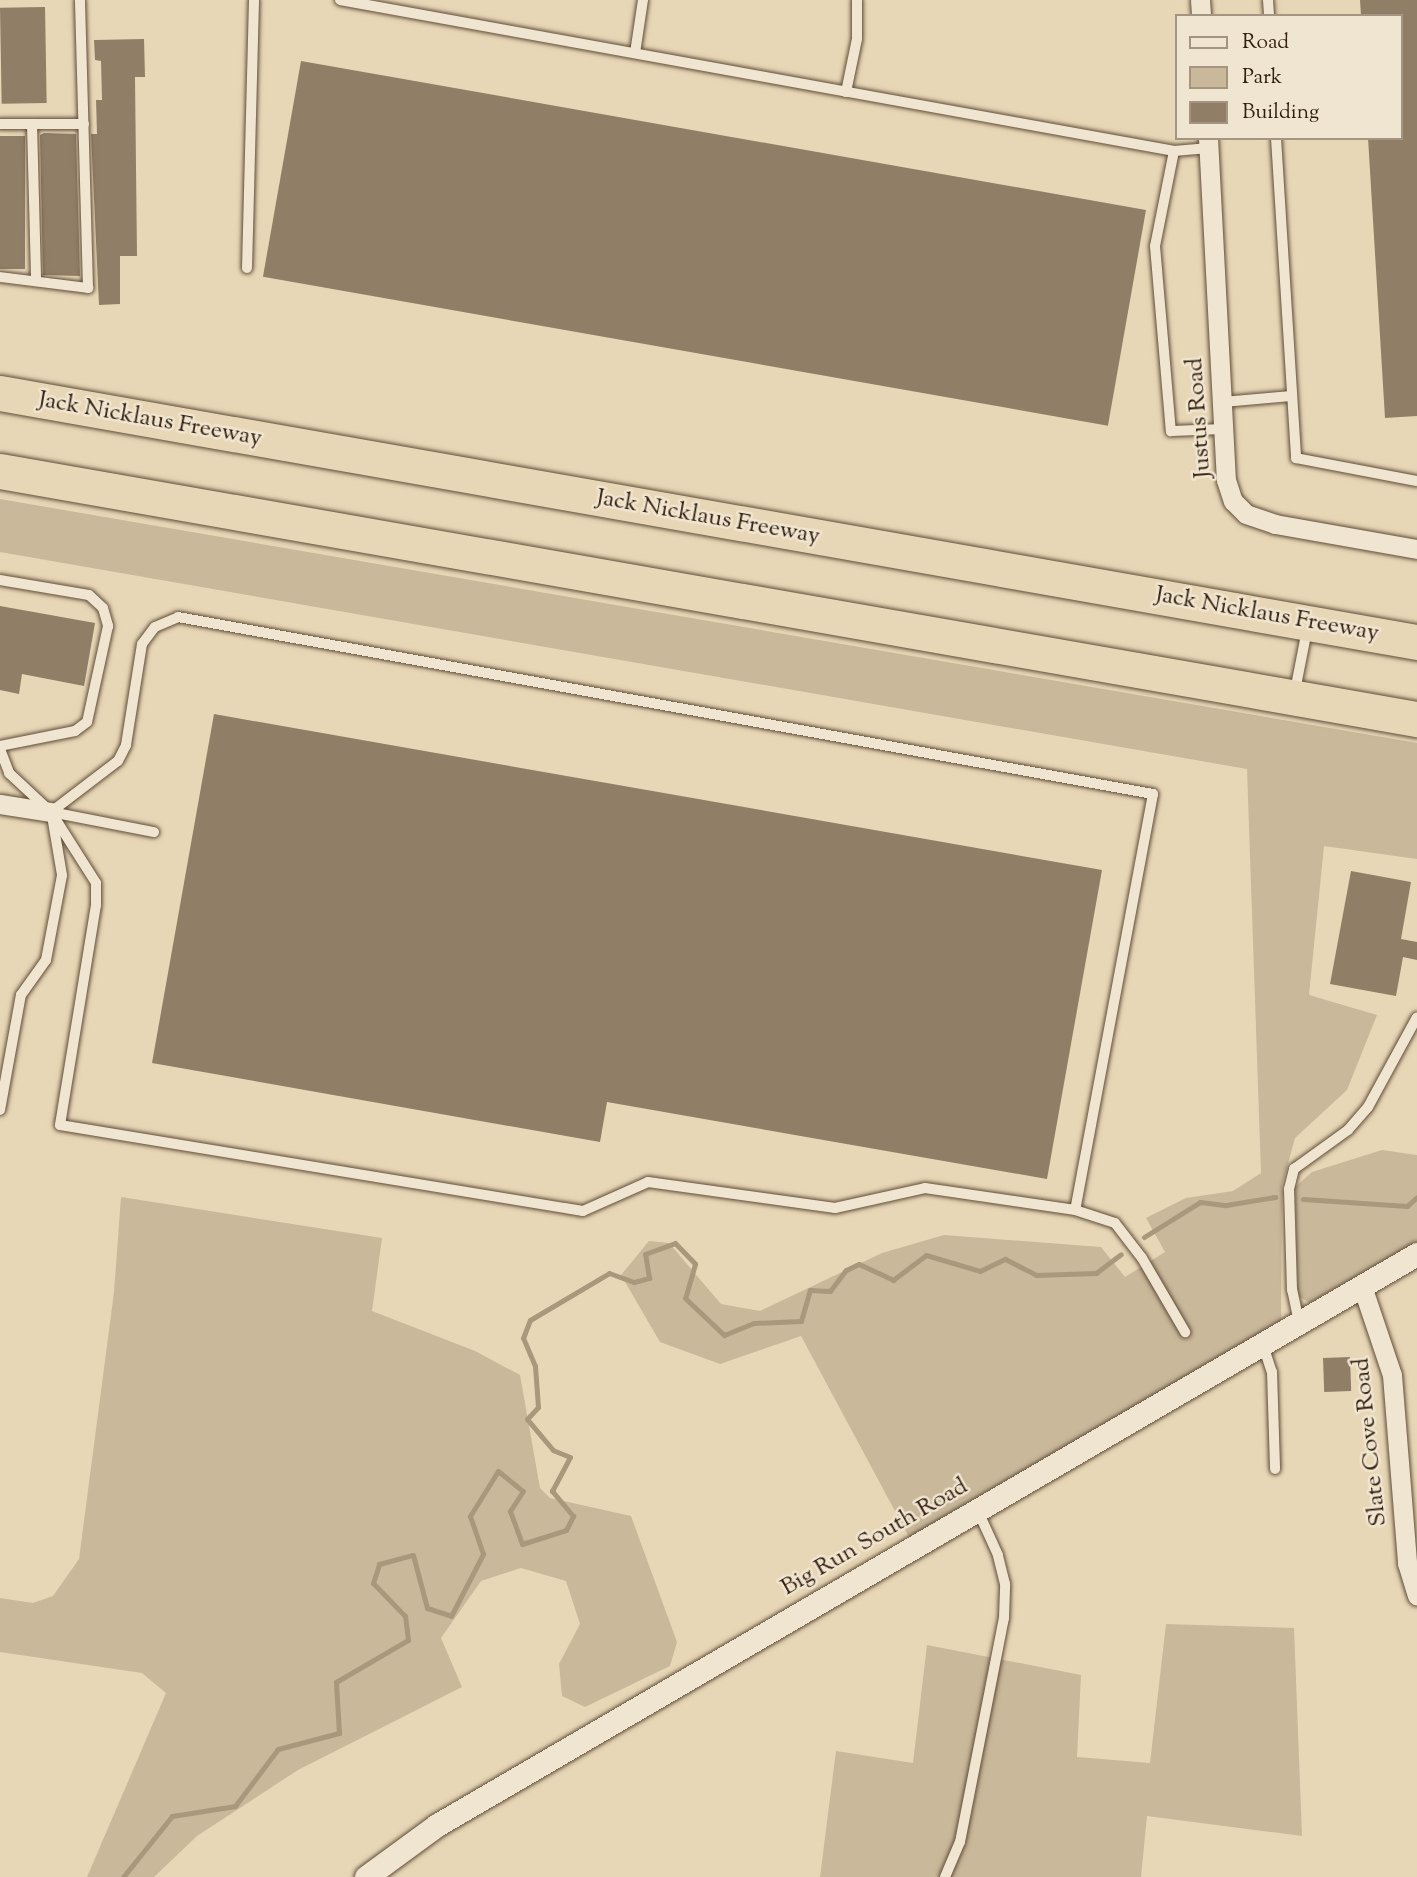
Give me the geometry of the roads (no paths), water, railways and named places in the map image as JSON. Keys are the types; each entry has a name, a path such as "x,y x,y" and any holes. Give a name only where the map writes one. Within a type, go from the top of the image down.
{"highway":[{"name":"Jack Nicklaus Freeway","path":"0,393 1417,642"},
{"path":"0,471 1417,719"}],"street":[{"name":"Justus Road","path":"1208,143 1226,480 1233,501 1247,514 1275,524 1417,549"},
{"path":"0,804 51,812"},
{"name":"Big Run South Road","path":"366,1877 437,1825 1417,1254"},
{"name":"Slate Cove Road","path":"1362,1286 1392,1375 1407,1563 1417,1596"}],"lane":[{"path":"0,277 88,288 80,0"},
{"path":"247,268 254,0"},
{"path":"340,0 1174,151 1208,143"},
{"path":"635,53 643,0"},
{"path":"846,92 857,39 858,0"},
{"path":"0,124 84,124"},
{"path":"32,124 36,281"},
{"path":"1276,140 1296,458 1417,481"},
{"path":"1174,151 1156,246 1171,431 1224,429"},
{"path":"1222,402 1292,396"},
{"path":"0,580 89,595 103,608 108,626 87,722 75,732 0,748 9,773 51,812 96,883 96,905 60,1125 583,1211 648,1182 835,1208 925,1188 1075,1210 1115,1223 1142,1258 1185,1332"},
{"path":"51,812 118,761 125,745 142,644 155,627 178,617 1153,794 1075,1210"},
{"path":"1294,697 1308,622"},
{"path":"51,812 155,832"},
{"path":"0,1110 21,995 46,960 62,875 51,812"},
{"path":"1299,1322 1292,1290 1289,1189 1294,1168 1348,1130 1368,1107 1417,1017"},
{"path":"1262,1344 1272,1372 1275,1469"},
{"path":"945,1877 960,1843 1004,1618 1005,1584 998,1555 976,1509"}],"waterway":[{"path":"1144,1237 1200,1202 1226,1205 1275,1197"},
{"path":"1303,1199 1407,1206 1417,1197"},
{"path":"123,1877 172,1816 235,1806 278,1749 339,1733 336,1682 408,1640 405,1616 373,1583 379,1564 413,1555 427,1608 451,1616 483,1554 470,1516 498,1471 523,1491 510,1511 522,1544 566,1530 573,1516 552,1491 570,1457 553,1450 527,1419 538,1407 535,1366 523,1338 530,1320 609,1273 634,1282 649,1278 645,1254 675,1243 695,1264 685,1298 724,1335 754,1323 801,1321 810,1290 830,1291 846,1270 859,1264 893,1280 926,1255 980,1271 1005,1259 1036,1275 1096,1273 1121,1254"}]}
